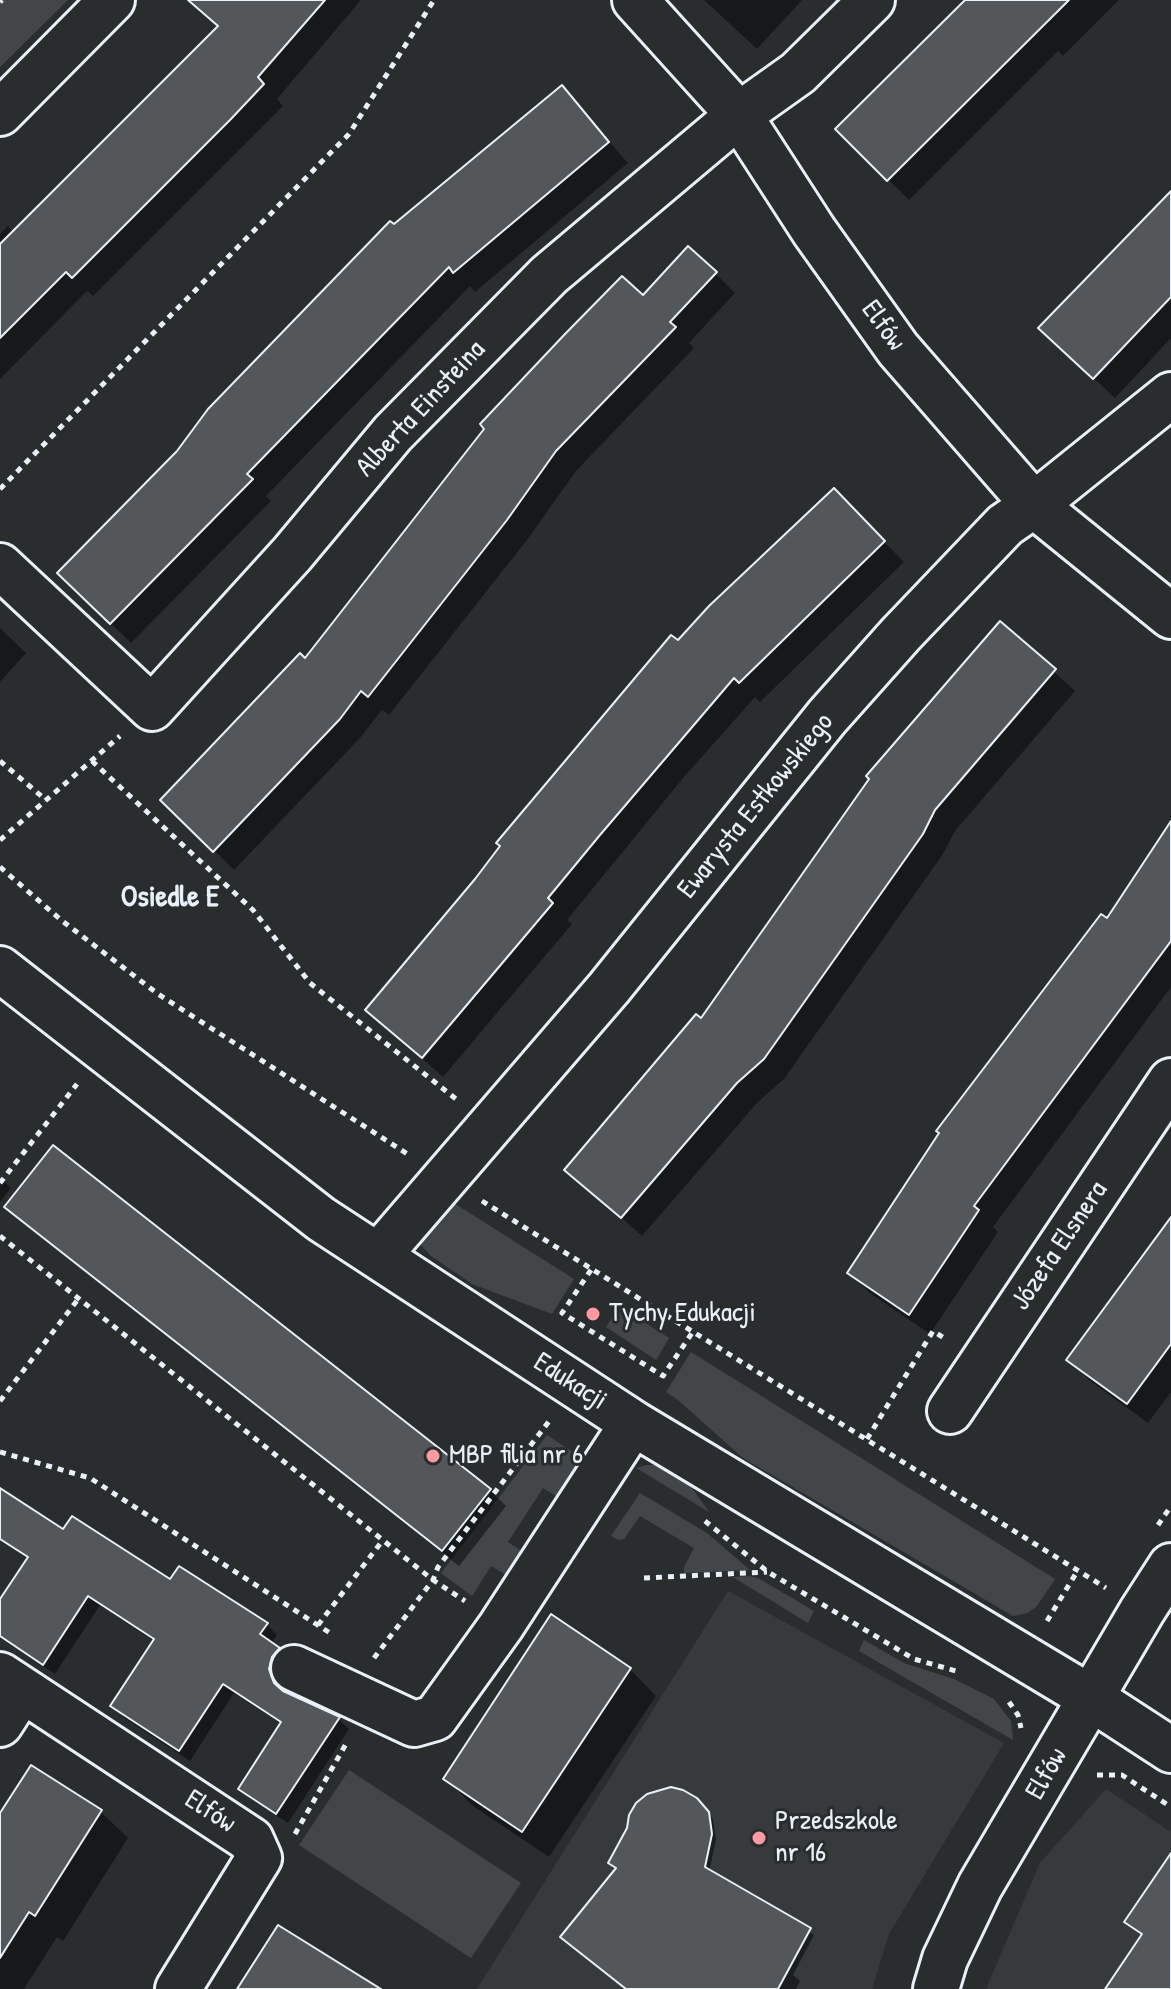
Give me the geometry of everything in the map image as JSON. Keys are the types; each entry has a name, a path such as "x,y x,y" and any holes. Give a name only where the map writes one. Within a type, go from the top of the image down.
{"street":[{"path":"0,113 112,0"},
{"name":"Elfów","path":"635,0 739,115 814,231 898,349 1034,505 1171,616"},
{"name":"Alberta Einsteina","path":"152,708 292,554 393,433 549,275 739,115 798,73 872,0"},
{"name":"Ewarysta Estkowskiego","path":"378,1256 609,988 827,717 901,634 1005,525 1171,395"},
{"path":"0,566 152,708"},
{"name":"Edukacji","path":"0,969 321,1219 633,1423 1091,1698 1171,1750"},
{"name":"Józefa Elsnera","path":"950,1411 1171,1081"},
{"path":"294,1668 414,1724 435,1718 501,1626 633,1423"},
{"name":"Elfów","path":"936,1989 945,1959 980,1886 1171,1566"},
{"name":"Elfów","path":"7,1696 251,1840 259,1858 178,1989"}],"path":[{"path":"0,489 349,134 434,0"},
{"path":"0,840 152,708"},
{"path":"0,761 46,800"},
{"path":"92,761 253,910 310,983 466,1107"},
{"path":"0,867 61,920 158,994 591,1270 1142,1611"},
{"path":"0,1183 77,1083"},
{"path":"0,1236 433,1580 501,1626"},
{"path":"591,1270 562,1313 587,1329 663,1376 692,1333"},
{"path":"0,1401 79,1298"},
{"path":"867,1439 902,1380"},
{"path":"362,1653 373,1660 433,1580 438,1567 550,1420"},
{"path":"0,1452 90,1478 340,1639"},
{"path":"318,1625 383,1540"},
{"path":"644,1578 768,1572 914,1659 970,1676"},
{"path":"1003,1694 1018,1715 1022,1736"},
{"path":"259,1858 287,1847 369,1703"}],"shaded area":[{"path":"0,0 68,0 0,67"},
{"path":"446,1198 574,1279 552,1314 472,1284 431,1256 421,1245 422,1231"},
{"path":"619,1306 669,1338 656,1360 606,1327"},
{"path":"691,1352 1055,1579 1037,1606 1028,1613 1013,1616 743,1458 666,1392"},
{"path":"547,1435 594,1466 567,1503 543,1488 508,1542 526,1554 511,1578 491,1566 472,1596 441,1573"},
{"path":"659,1465 689,1484 709,1512 636,1468"},
{"path":"640,1493 707,1533 750,1570 684,1573 694,1548 640,1516 624,1539 611,1536"},
{"path":"733,1577 758,1578 814,1611 808,1623"},
{"name":"Przedszkole nr 16","path":"728,1591 1004,1743 889,1934 872,1989 477,1989"},
{"path":"864,1640 904,1663 954,1679 994,1699 1011,1721 1013,1740 859,1651"},
{"path":"349,1770 521,1883 471,1958 299,1845"},
{"path":"1106,1789 1171,1832 1171,1989 986,1989 1040,1863"}],"building":[{"path":"188,0 325,0 258,77 264,84 230,120 72,278 66,272 0,338 0,244 218,26"},
{"path":"965,0 1069,0 887,181 835,129"},
{"path":"562,85 609,142 453,273 449,267 247,474 253,479 110,624 57,573 177,451 208,409 390,221 394,224"},
{"path":"1171,191 1171,297 1093,379 1038,328"},
{"path":"688,246 717,272 670,322 676,327 556,451 507,520 368,697 361,691 340,719 213,852 160,800 300,653 305,658 484,429 480,424 565,334 622,276 643,295"},
{"path":"834,488 885,541 739,683 734,678 548,898 553,903 422,1058 365,1010 475,879 500,846 496,843 671,635 678,640 709,606"},
{"path":"1000,621 1056,669 935,810 923,834 764,1059 737,1083 621,1218 564,1170 696,1014 701,1018 869,779 866,776"},
{"path":"1171,821 1171,941 974,1206 979,1210 909,1315 847,1273 939,1133 936,1131 1101,914 1107,918"},
{"path":"53,1145 491,1489 442,1551 4,1207"},
{"path":"1171,1217 1171,1344 1127,1404 1066,1360"},
{"path":"0,1488 63,1529 72,1516 170,1579 179,1566 268,1623 260,1634 280,1648 272,1657 269,1669 274,1683 283,1691 340,1717 276,1814 238,1789 281,1722 223,1684 179,1751 110,1706 154,1639 88,1596 43,1665 0,1636 0,1599 28,1557 0,1539"},
{"path":"551,1614 631,1668 522,1832 443,1779"},
{"path":"31,1765 102,1810 35,1916 29,1912 0,1958 0,1813"},
{"path":"671,1787 697,1798 709,1812 712,1834 705,1867 811,1928 778,1989 626,1989 560,1937 616,1868 608,1863 627,1828 629,1815 636,1803 647,1794"},
{"path":"1171,1853 1171,1989 1105,1989 1142,1934 1124,1922"},
{"path":"278,1925 381,1989 237,1989"}],"place":[{"name":"Tychy Edukacji","path":"593,1314"},
{"name":"MBP filia nr 6","path":"433,1456"},
{"name":"Przedszkole nr 16","path":"759,1838"}],"district":[{"name":"Osiedle E","path":"170,898"}]}
